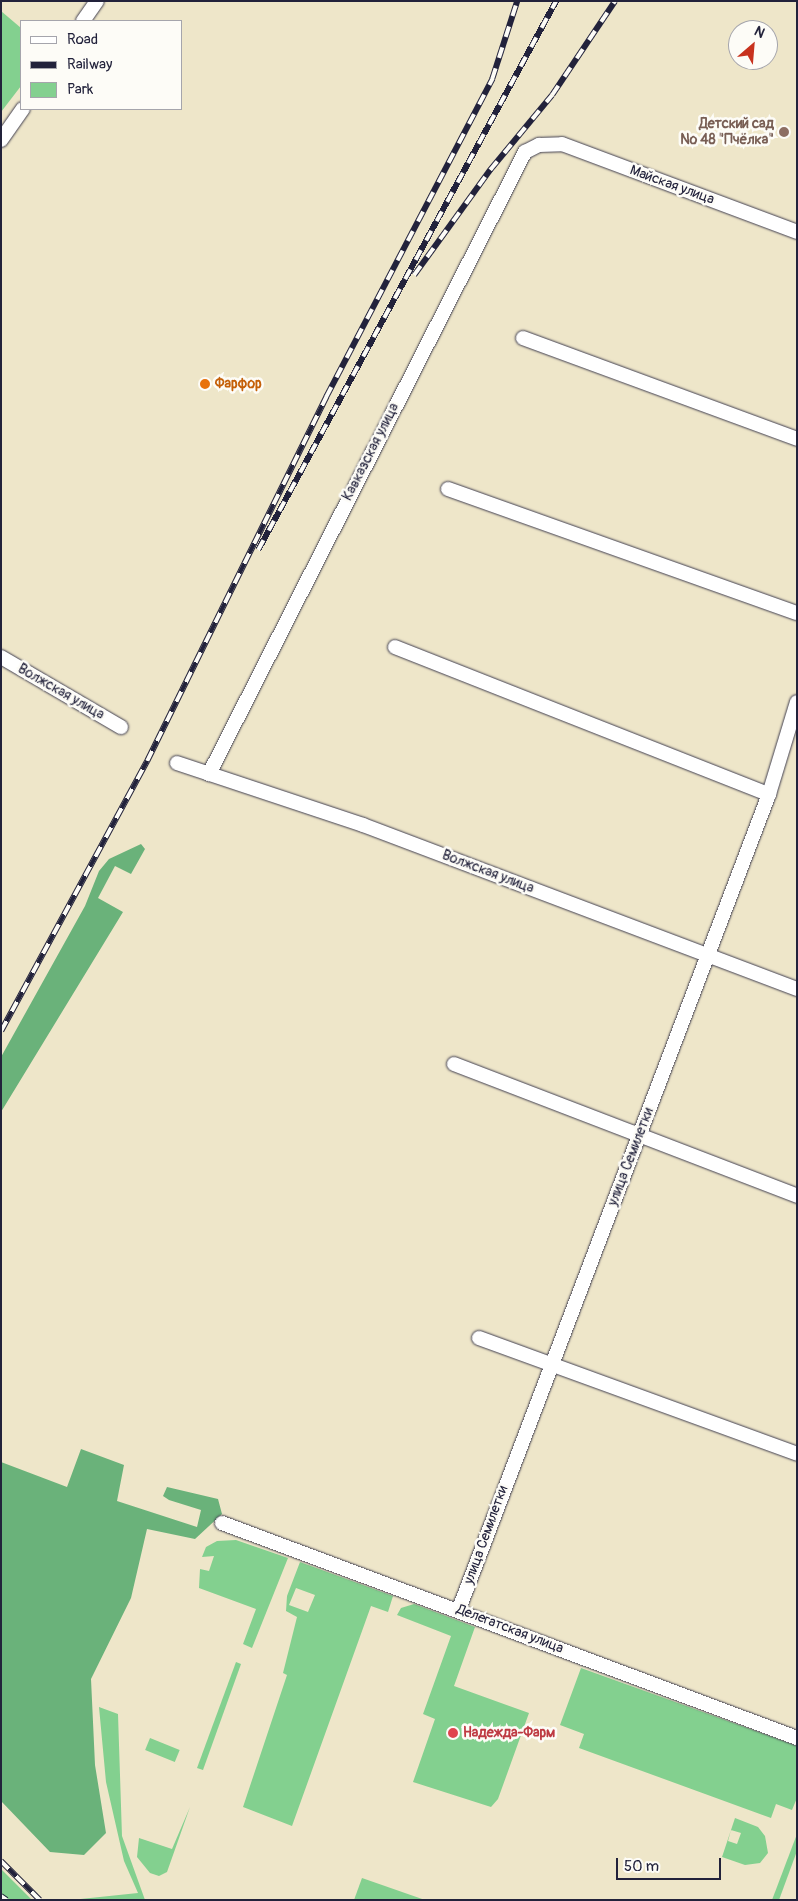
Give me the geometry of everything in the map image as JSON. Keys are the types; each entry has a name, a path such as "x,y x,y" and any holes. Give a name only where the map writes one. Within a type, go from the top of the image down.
{"street":[{"path":"84,20 97,1"},
{"path":"1,140 22,110"},
{"name":"Майская улица","path":"546,143 569,147 797,232"},
{"name":"Кавказская улица","path":"209,774 515,164 531,148 546,143"},
{"path":"523,338 797,438"},
{"path":"448,489 797,613"},
{"path":"395,647 770,794"},
{"name":"Волжская улица","path":"1,657 121,727"},
{"name":"улица Семилетки","path":"459,1609 640,1135 706,956 770,794 797,702"},
{"name":"Волжская улица","path":"177,763 372,828 797,989"},
{"path":"454,1064 797,1196"},
{"path":"479,1338 552,1363 797,1454"},
{"name":"Делегатская улица","path":"222,1524 459,1609 797,1738"}],"green space":[{"path":"1,11 20,27 20,87 1,112"},
{"path":"141,844 145,849 131,874 115,866 98,898 123,912 1,1112 1,1057 85,906 99,871 109,859"},
{"path":"81,1449 124,1465 117,1501 197,1527 201,1510 169,1500 163,1496 167,1487 218,1499 222,1514 195,1539 147,1529 131,1598 91,1679 95,1765 106,1833 84,1855 50,1852 1,1801 1,1462 67,1487"},
{"path":"236,1540 288,1558 252,1648 243,1644 256,1609 199,1588 200,1569 209,1571 214,1556 202,1557 206,1547 217,1541"},
{"path":"300,1562 393,1596 388,1612 371,1606 292,1826 243,1807 287,1675 283,1673 297,1617 286,1611 287,1596","holes":["296,1588 315,1595 308,1612 289,1605"]},
{"path":"414,1604 475,1627 454,1686 529,1713 498,1799 491,1807 413,1782 435,1719 423,1714 451,1636 397,1615 401,1608"},
{"path":"236,1662 241,1664 203,1770 197,1768"},
{"path":"581,1668 797,1746 797,1798 792,1810 776,1804 771,1818 579,1748 584,1734 560,1725"},
{"path":"99,1707 118,1714 122,1836 145,1900 71,1900 138,1893 124,1861 106,1782"},
{"path":"150,1738 180,1750 175,1762 145,1750"},
{"path":"190,1807 167,1872 159,1876 150,1873 137,1857 139,1838 172,1849"},
{"path":"735,1818 758,1827 765,1836 768,1853 760,1863 745,1865 722,1857 731,1830","holes":["731,1830 741,1833 737,1844 728,1841"]},
{"path":"797,1834 797,1851 779,1900 772,1900"},
{"path":"1,1869 32,1900 1,1900"},
{"path":"362,1878 425,1900 354,1900"}],"railway":[{"path":"1,1031 147,761 326,397 492,79 517,1"},
{"path":"258,550 556,1"},
{"path":"414,275 490,170 552,95 615,1"},
{"path":"1,1861 40,1900"},
{"path":"1,1896 7,1900"}],"place":[{"name":"Детский сад № 48 \"Пчёлка\"","path":"784,132"},
{"name":"Фарфор","path":"205,384"},
{"name":"Надежда-Фарм","path":"453,1733"}]}
